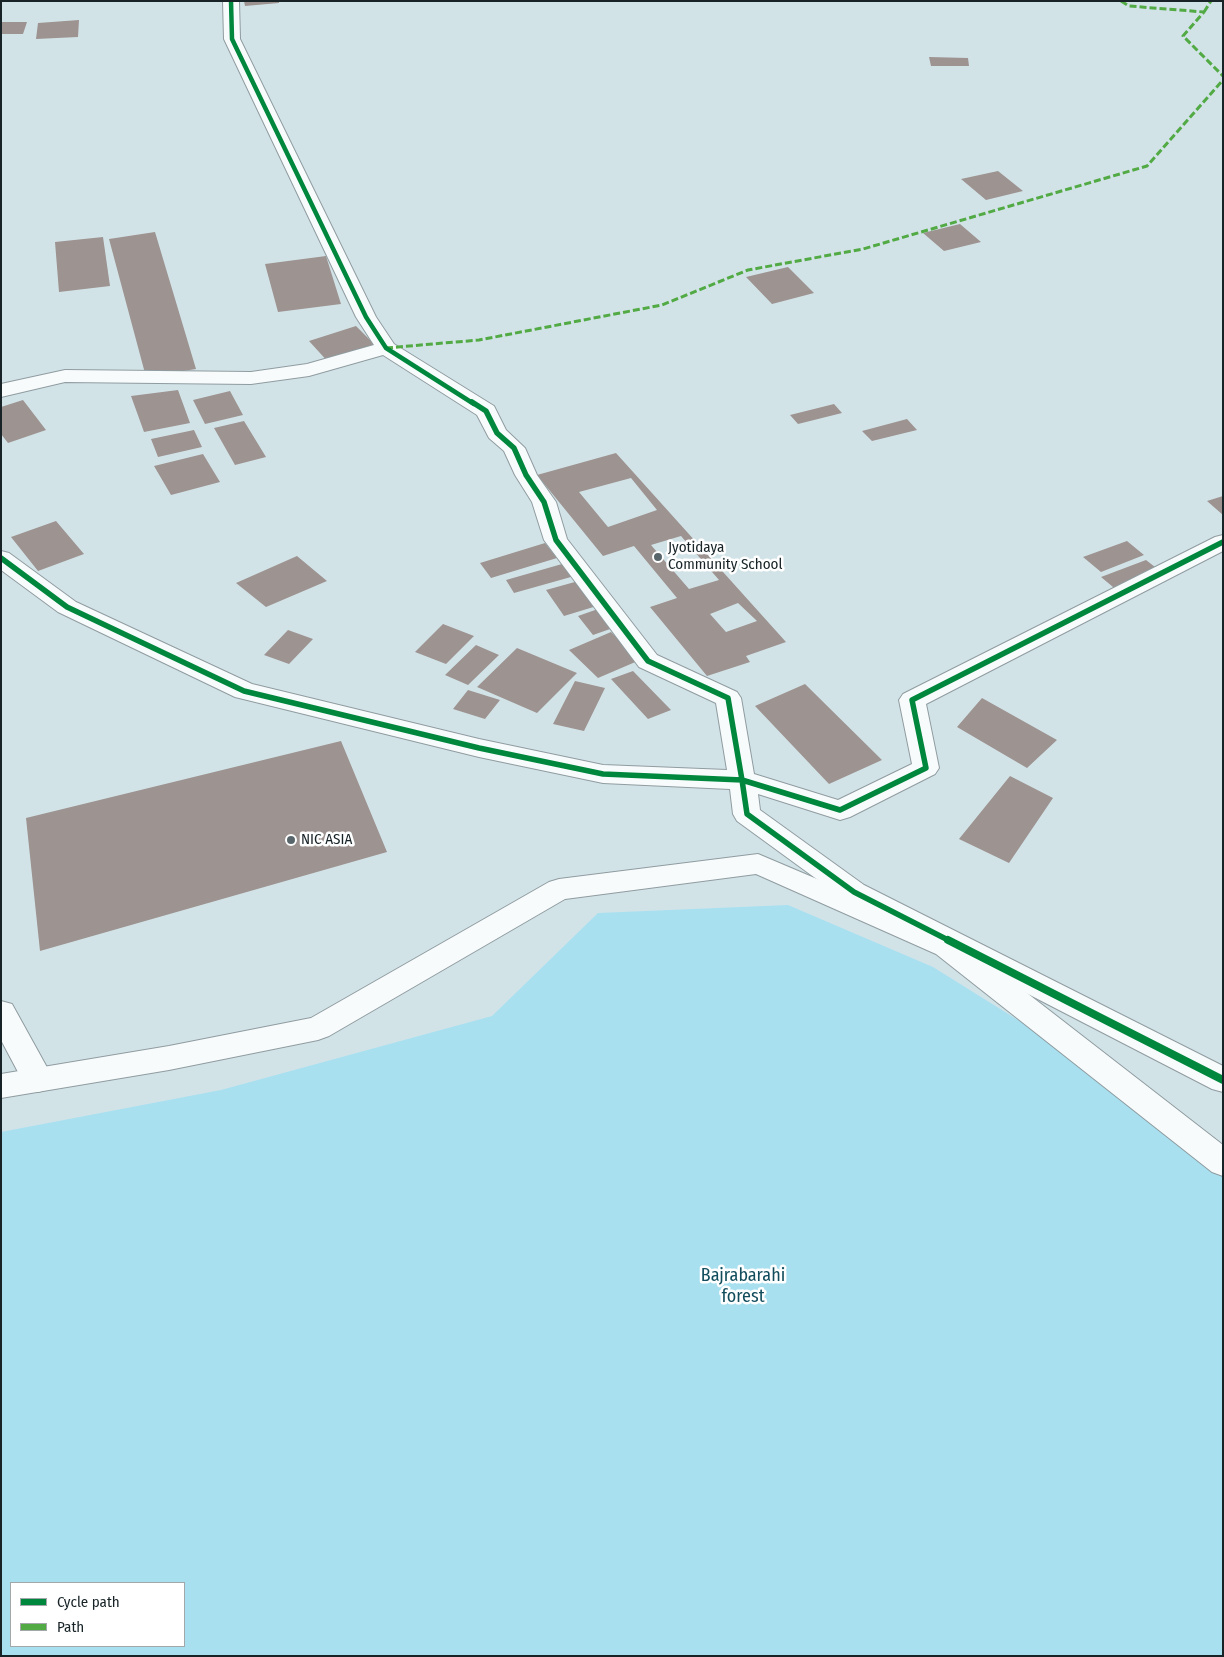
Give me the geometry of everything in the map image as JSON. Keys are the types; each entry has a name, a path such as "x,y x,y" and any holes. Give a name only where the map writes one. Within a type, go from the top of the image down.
{"street":[{"path":"231,1 232,39 366,317 386,348 486,411 496,433 514,448 526,475 544,502 556,540 648,660 728,698 748,814 854,892 1223,1080"},
{"path":"1,391 65,376 251,378 309,370 386,348"},
{"path":"1,558 67,607 244,691 478,748 603,774 742,780 840,810 926,768 912,700 1223,542"},
{"path":"1,1086 169,1058 318,1028 559,890 758,864 946,946 1223,1163"},
{"path":"1,1012 38,1080"}],"green space":[{"name":"Bajrabarahi forest","path":"788,905 933,967 1223,1148 1223,1656 1,1656 1,1132 221,1090 492,1016 598,913"}],"building":[{"path":"244,1 279,1 279,3 245,6"},
{"path":"79,20 78,37 36,39 38,23"},
{"path":"1,22 27,22 23,34 1,34"},
{"path":"929,57 968,58 969,66 931,66"},
{"path":"998,171 1023,191 986,200 961,179"},
{"path":"960,224 981,242 944,251 923,233"},
{"path":"155,232 196,369 146,377 109,239"},
{"path":"103,237 110,286 59,292 55,242"},
{"path":"326,256 341,304 278,312 265,264"},
{"path":"788,267 814,293 772,304 746,277"},
{"path":"356,326 378,348 330,364 309,341"},
{"path":"178,390 190,423 144,432 131,396"},
{"path":"230,391 243,415 205,424 193,400"},
{"path":"23,400 46,430 8,443 1,434 1,407"},
{"path":"834,404 842,413 798,424 790,415"},
{"path":"907,419 917,430 872,441 862,431"},
{"path":"244,421 266,457 235,465 214,428"},
{"path":"194,430 202,447 158,457 151,439"},
{"path":"616,453 786,642 746,656 750,662 707,676 650,607 677,598 634,546 603,556 537,475","holes":["631,478 657,510 608,527 579,492","681,536 719,580 689,589 651,545","738,603 757,621 726,632 710,614"]},
{"path":"203,454 220,482 171,495 154,466"},
{"path":"1223,496 1223,515 1207,501"},
{"path":"56,521 84,554 38,571 11,537"},
{"path":"1127,541 1144,555 1101,572 1083,557"},
{"path":"545,543 557,558 491,578 480,563"},
{"path":"297,556 327,581 266,607 236,583"},
{"path":"1146,560 1164,574 1119,592 1101,577"},
{"path":"569,562 578,575 514,593 506,580"},
{"path":"582,580 600,605 564,616 546,590"},
{"path":"598,609 613,628 593,635 578,616"},
{"path":"443,624 474,636 446,664 415,652"},
{"path":"288,630 313,639 289,664 264,655"},
{"path":"611,632 640,660 598,678 569,650"},
{"path":"476,645 499,655 468,685 445,675"},
{"path":"517,648 577,673 537,713 477,687"},
{"path":"633,671 671,710 648,719 611,679"},
{"path":"575,681 605,688 584,731 553,724"},
{"path":"805,684 882,760 829,784 755,706"},
{"path":"468,690 500,700 485,719 453,709"},
{"path":"982,698 1057,740 1027,768 957,727"},
{"path":"341,741 387,852 40,951 26,818"},
{"path":"1010,776 1053,798 1009,863 959,839"}],"marked path":[{"path":"1121,1 1129,6 1204,12 1183,36 1223,76"},
{"path":"1204,12 1211,1"},
{"path":"386,348 479,340 662,305 748,270 863,249 1147,166 1223,80"}],"cycle path":[{"path":"231,1 232,39 366,317 386,348 486,411 497,433 514,448 526,475 544,502 556,540 648,661 728,698 742,780 840,810 926,768 912,700 1223,542"},
{"path":"1,558 67,607 244,691 479,748 603,774 742,780 747,814 854,892 1223,1080"}],"place":[{"name":"Jyotidaya Community School","path":"658,557"},
{"name":"NIC ASIA","path":"291,840"}]}
